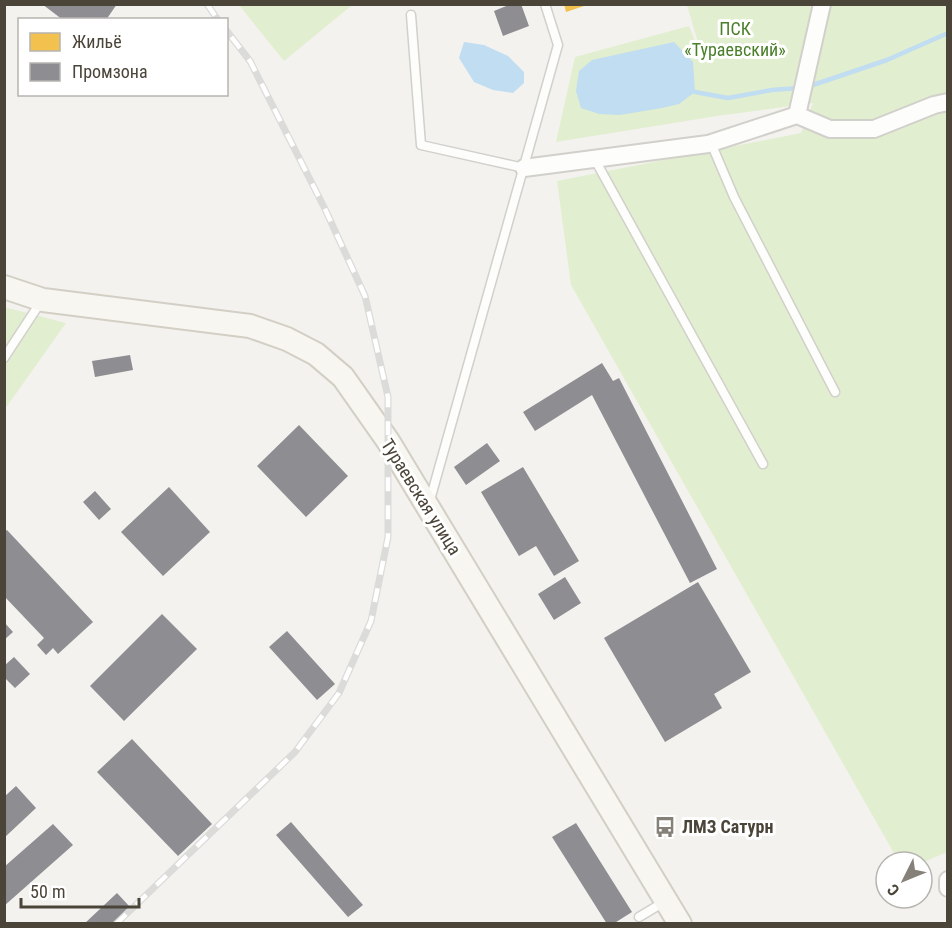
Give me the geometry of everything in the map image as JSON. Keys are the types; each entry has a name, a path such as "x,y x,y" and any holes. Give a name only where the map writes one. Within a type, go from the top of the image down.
{"main road":[{"name":"Тураевская улица","path":"4,286 43,300 250,326 287,339 316,354 343,377 388,441 680,924"}],"street":[{"path":"797,115 822,4"},
{"path":"524,168 711,142 797,115 830,129 874,129 934,105 948,102"},
{"path":"948,880 948,888"}],"lane":[{"path":"428,506 558,45 545,4"},
{"path":"411,15 421,145 524,168"},
{"path":"711,142 734,197 836,392"},
{"path":"594,158 763,464"},
{"path":"4,358 43,300"},
{"path":"639,917 666,900"}],"green space":[{"path":"239,5 350,5 284,61"},
{"name":"ПСК «Тураевский»","path":"687,5 947,5 947,852 934,858 934,850 892,850 571,285 557,181 801,133 813,103 556,142 575,57 689,26 705,66"},
{"path":"4,307 66,323 5,409 4,409"}],"water":[{"path":"464,42 484,45 508,56 524,72 524,83 513,93 493,90 474,82 459,58"},
{"path":"674,42 693,62 695,92 679,104 620,115 599,114 581,108 576,91 579,71 592,60"}],"building: Жильё":[{"path":"564,4 587,4 587,5 566,12"}],"building: Промзона":[{"path":"42,4 117,4 107,18 60,18"},
{"path":"511,4 521,4 529,26 503,36 494,11"},
{"path":"130,355 133,370 95,377 92,361"},
{"path":"602,363 613,381 619,378 717,569 690,583 592,395 535,431 523,412"},
{"path":"299,425 348,476 306,517 257,466"},
{"path":"487,443 500,461 466,485 454,467"},
{"path":"523,467 579,561 554,576 536,546 519,556 481,492"},
{"path":"169,487 210,532 163,576 121,532"},
{"path":"95,491 111,509 99,520 83,502"},
{"path":"7,530 93,622 58,654 53,648 46,655 37,645 44,638 4,596 4,532"},
{"path":"565,577 581,603 554,620 538,594"},
{"path":"698,582 751,672 714,694 722,708 665,742 604,638"},
{"path":"162,614 197,649 124,721 90,686"},
{"path":"4,622 13,632 4,640"},
{"path":"287,631 335,684 317,700 269,647"},
{"path":"14,657 30,674 15,688 4,677 4,666"},
{"path":"132,739 212,824 178,856 97,772"},
{"path":"16,786 36,808 4,838 4,797"},
{"path":"291,822 363,905 348,917 276,835"},
{"path":"576,823 632,912 613,924 607,924 552,837"},
{"path":"53,824 73,845 4,906 4,867"},
{"path":"117,893 130,907 112,924 84,924"}],"waterway":[{"path":"807,87 887,60 948,33"},
{"path":"695,92 728,98 799,88"}],"railway":[{"path":"207,4 217,18"},
{"path":"116,924 295,752 339,693 371,621 388,537 388,397 365,296 325,209 250,61 228,33"}],"place":[{"name":"ЛМЗ Сатурн","path":"665,827"}]}
